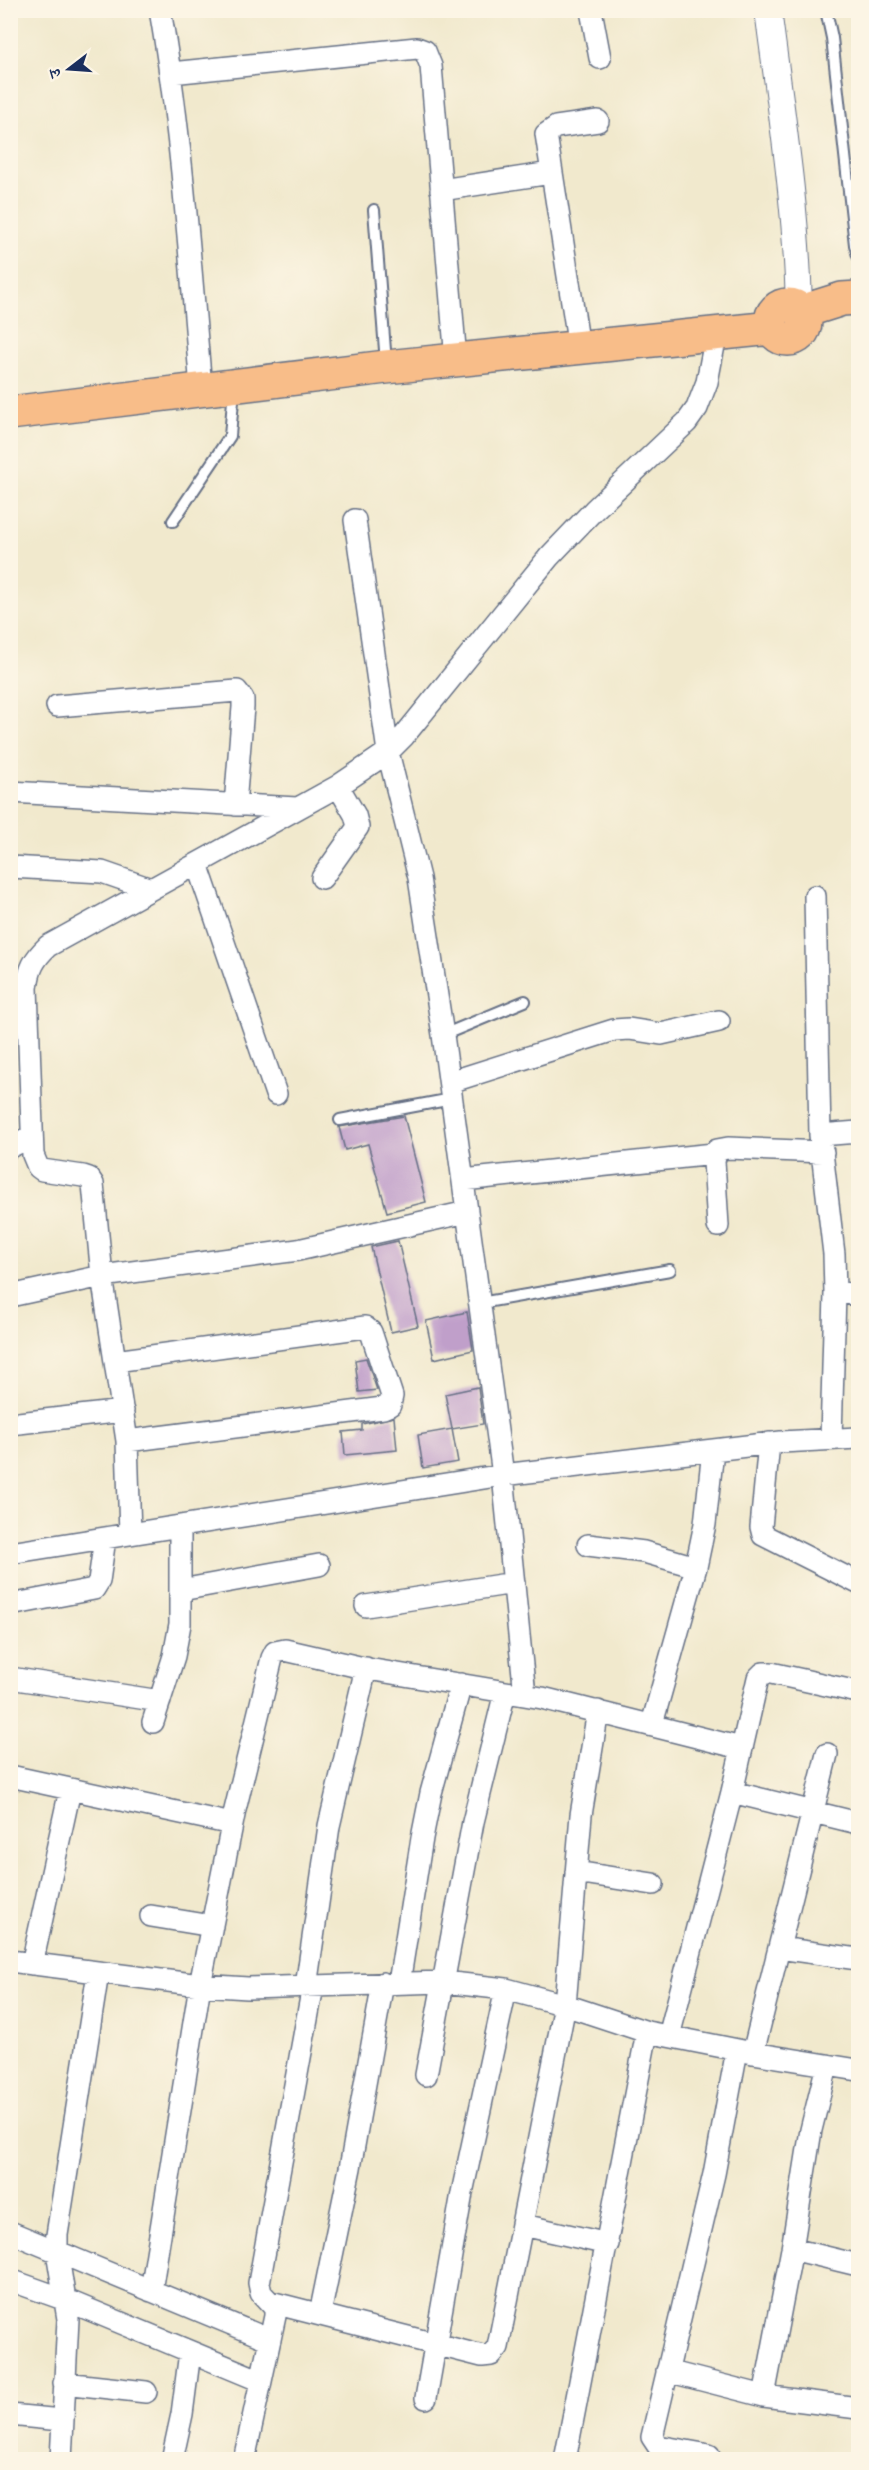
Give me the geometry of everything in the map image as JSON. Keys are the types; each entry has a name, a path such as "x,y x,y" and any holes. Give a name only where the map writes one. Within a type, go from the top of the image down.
{"highway":[{"path":"10,413 386,367 772,328 777,335 785,339 794,338 805,326 800,310 842,298 858,298"}],"street":[{"path":"160,10 171,73 181,159 201,388"},
{"path":"591,10 600,58"},
{"path":"768,10 792,199 800,310"},
{"path":"171,73 422,49 430,58 456,360"},
{"path":"579,347 546,139 549,131 556,128 598,121"},
{"path":"441,190 551,173"},
{"path":"130,1534 127,1441 102,1276 92,1181 83,1176 42,1170 33,1155 27,988 31,966 48,946 338,786 388,752 404,736 549,557 594,510 687,422 703,396 716,335"},
{"path":"355,520 388,752 419,878 443,1035 503,1475 514,1583 515,1693 472,1822 426,2075"},
{"path":"57,706 237,691 243,699 243,706 235,805"},
{"path":"322,878 357,827 355,815 338,786"},
{"path":"10,792 297,808"},
{"path":"197,864 276,1094"},
{"path":"10,867 102,872 151,889"},
{"path":"815,896 822,1143 834,1254 831,1439"},
{"path":"451,1090 614,1030 629,1029 661,1034 719,1021"},
{"path":"463,1180 714,1154 717,1150 728,1148 822,1143 858,1132"},
{"path":"10,1147 32,1136"},
{"path":"714,1154 718,1226"},
{"path":"10,1296 102,1276 298,1250 467,1212"},
{"path":"835,1293 858,1294"},
{"path":"114,1361 365,1327 371,1332 392,1396 390,1405 382,1408 127,1441"},
{"path":"10,1424 123,1411"},
{"path":"10,1553 503,1475 769,1443 858,1438"},
{"path":"769,1443 761,1527 763,1536 858,1583"},
{"path":"652,1724 696,1567 705,1524 713,1450"},
{"path":"153,1722 174,1656 180,1624 180,1526"},
{"path":"10,1605 94,1589 99,1581 105,1538"},
{"path":"588,1545 644,1552 696,1567"},
{"path":"181,1590 319,1565"},
{"path":"366,1606 514,1583"},
{"path":"151,2291 200,1985 232,1824 275,1652 285,1650 366,1668 515,1693 652,1724 741,1748"},
{"path":"244,2460 275,2311 261,2293 259,2283 310,1987 329,1826 366,1668"},
{"path":"669,2036 732,1792 756,1682 763,1673 771,1673 858,1692"},
{"path":"10,1678 160,1701"},
{"path":"320,2314 431,1793 461,1684"},
{"path":"270,2302 482,2356 495,2352 501,2340 565,2005 581,1815 598,1711"},
{"path":"709,2454 658,2446 652,2441 652,2433 745,2052 779,1948 827,1754"},
{"path":"10,1776 232,1824"},
{"path":"32,1964 69,1790"},
{"path":"732,1792 858,1823"},
{"path":"576,1872 653,1884"},
{"path":"151,1916 212,1926"},
{"path":"779,1948 858,1959"},
{"path":"10,1961 200,1985 248,1988 443,1982 506,1989 565,2005 647,2032 745,2052 858,2070"},
{"path":"61,2460 61,2420 68,2319 57,2251 57,2235 98,1973"},
{"path":"426,2398 462,2193 506,1989"},
{"path":"565,2460 647,2032"},
{"path":"764,2396 792,2249 811,2130 826,2065"},
{"path":"523,2225 608,2244"},
{"path":"10,2232 270,2340"},
{"path":"792,2249 858,2265"},
{"path":"10,2280 66,2300 261,2381"},
{"path":"172,2460 182,2414 190,2352"},
{"path":"667,2371 764,2396 858,2408"},
{"path":"64,2383 146,2392"},
{"path":"10,2415 61,2420"}],"lane":[{"path":"826,10 832,38 858,256"},
{"path":"374,210 386,367"},
{"path":"172,521 230,436 234,384"},
{"path":"443,1035 525,1001"},
{"path":"340,1120 451,1090"},
{"path":"480,1303 670,1270"}],"building":[{"path":"404,1116 426,1202 387,1212 368,1144 345,1150 339,1127"},
{"path":"398,1241 418,1326 391,1332 371,1247"},
{"path":"467,1312 473,1350 434,1359 426,1321"},
{"path":"366,1358 377,1390 359,1392 355,1360"},
{"path":"478,1387 483,1424 452,1429 445,1394"},
{"path":"394,1417 397,1450 345,1455 343,1432 362,1430 362,1424"},
{"path":"452,1429 458,1462 423,1468 418,1435"}]}
